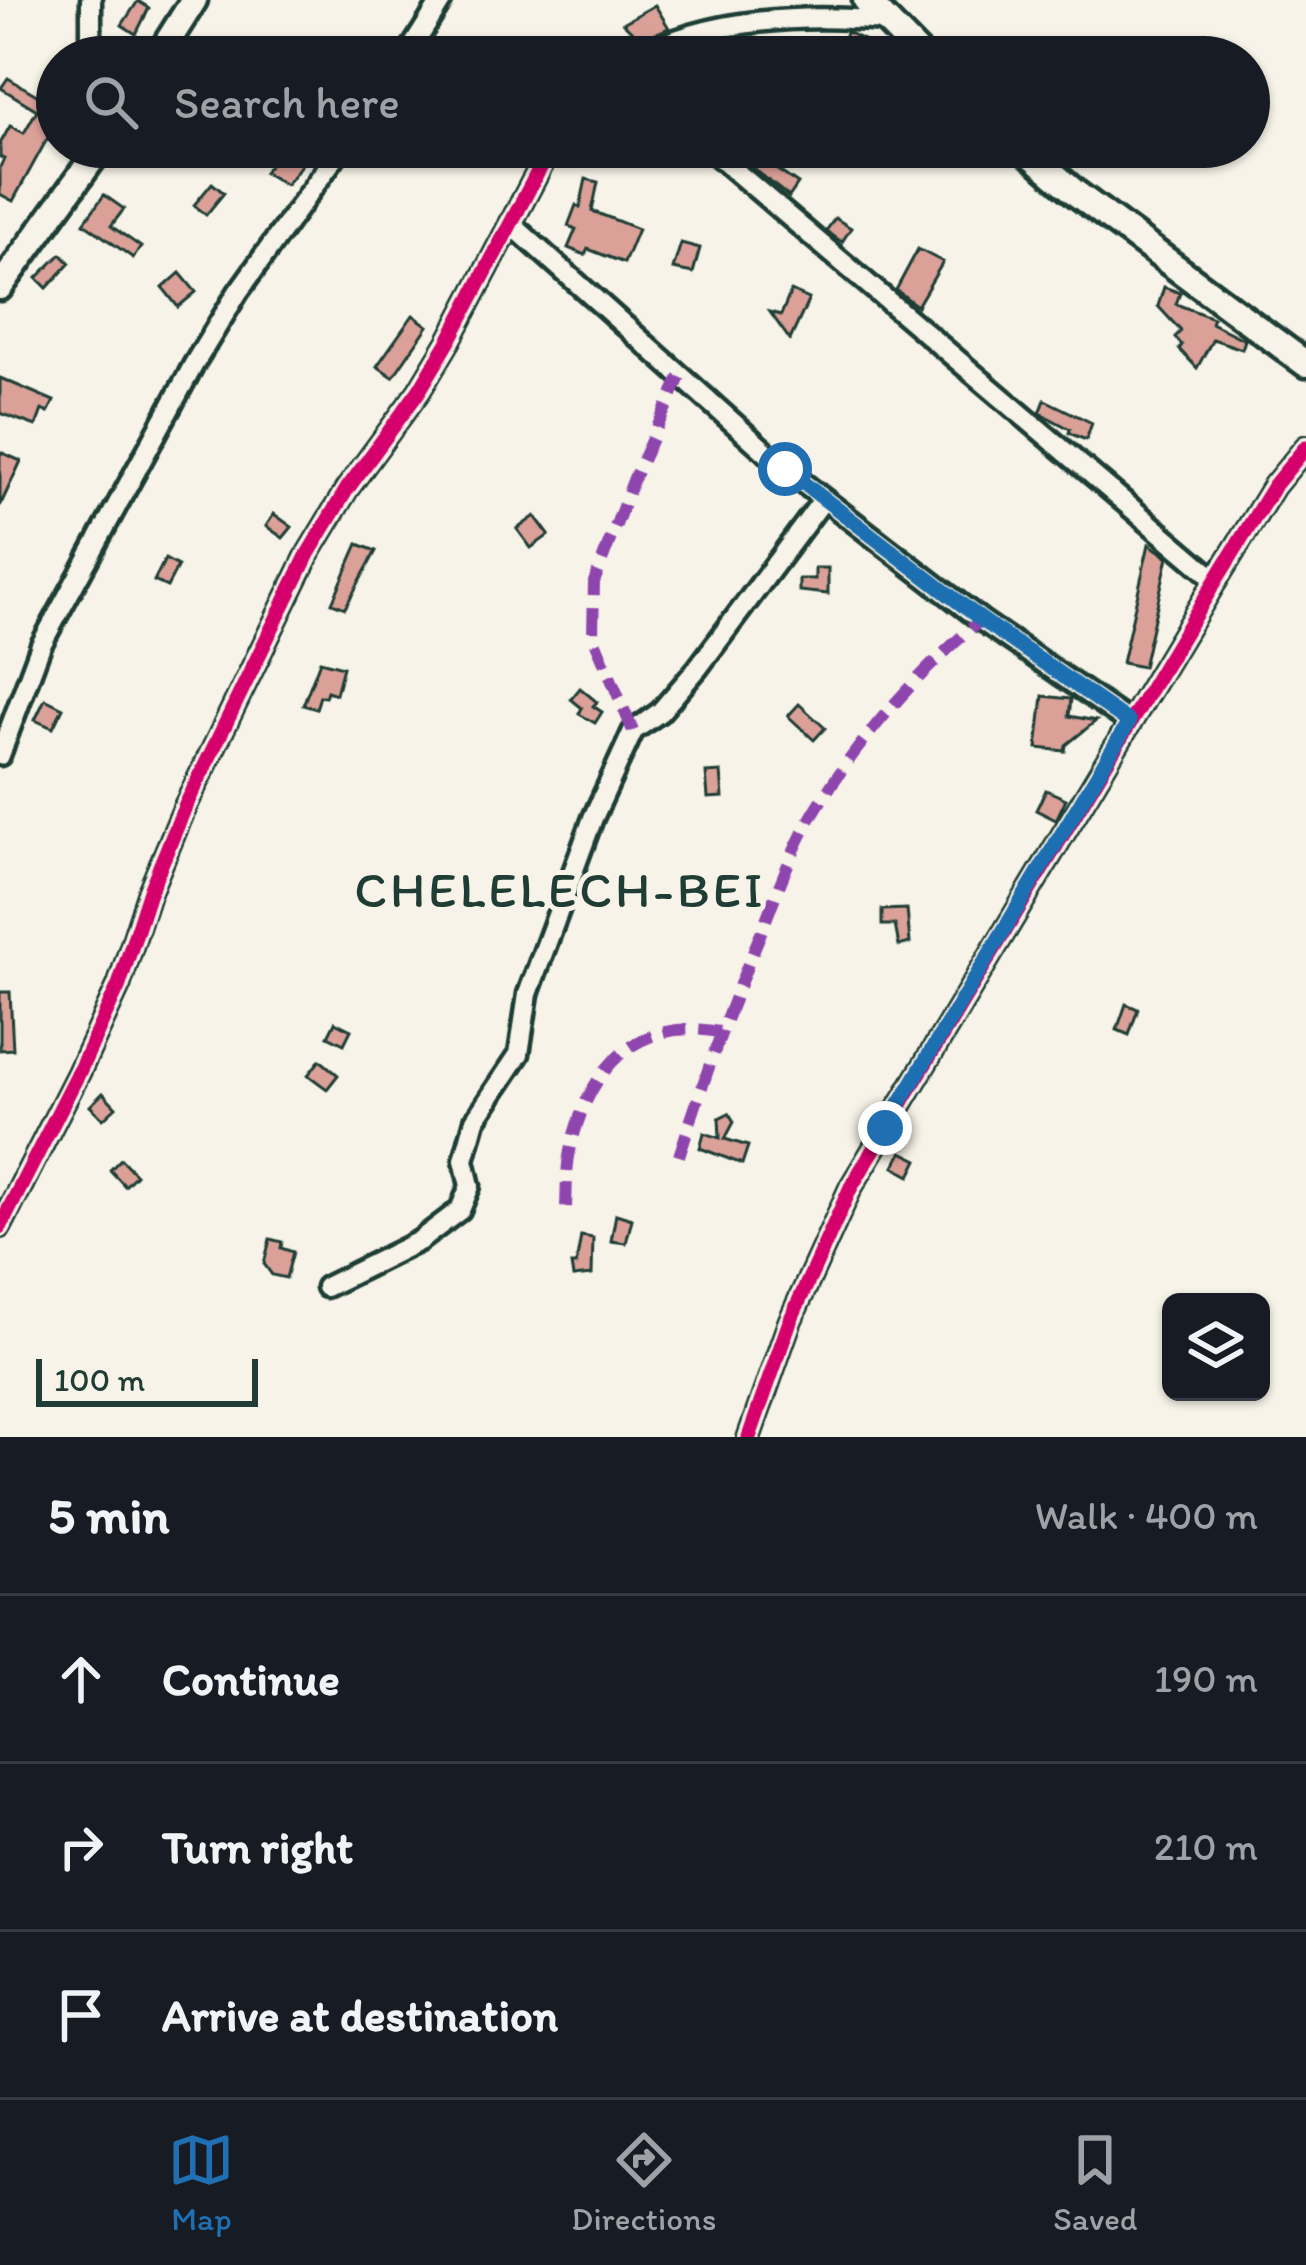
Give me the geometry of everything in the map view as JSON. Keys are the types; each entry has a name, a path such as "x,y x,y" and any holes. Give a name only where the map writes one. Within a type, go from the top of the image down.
{"main road":[{"path":"171,36 194,0"},
{"path":"866,0 900,36"},
{"path":"0,287 85,168"},
{"path":"1047,168 1306,364"}],"street":[{"path":"91,0 92,36"},
{"path":"419,36 442,0"},
{"path":"691,36 825,16 884,21"},
{"path":"0,755 41,645 194,364 238,292 327,168"},
{"path":"0,1227 119,985 184,807 308,554 347,489 419,391 540,168"},
{"path":"732,168 1216,580"},
{"path":"510,223 823,500 982,620 1129,722"},
{"path":"749,1437 790,1321 850,1187 1216,580 1274,486 1306,447"},
{"path":"326,1287 419,1241 460,1210 470,1186 464,1160 475,1120 519,1054 528,994 593,818 633,731 660,712 697,669 823,500"}],"building":[{"path":"138,1 149,8 136,34 122,25"},
{"path":"655,5 669,28 637,36 623,23"},
{"path":"8,78 36,95 36,109 1,88"},
{"path":"36,112 36,159 13,201 0,194 4,159 0,144 10,126 24,133"},
{"path":"267,168 299,168 286,185 264,172"},
{"path":"753,168 774,168 798,184 789,197"},
{"path":"586,179 598,182 592,211 638,229 624,263 588,249 585,255 568,248 576,229 568,226 576,205 580,207"},
{"path":"212,183 224,193 206,215 194,205"},
{"path":"104,195 124,209 111,226 141,247 133,258 84,223"},
{"path":"835,218 851,228 842,242 826,231"},
{"path":"681,243 700,248 693,273 673,269"},
{"path":"918,249 943,262 917,306 896,290"},
{"path":"61,254 70,263 47,288 37,278"},
{"path":"180,273 196,292 178,307 163,288"},
{"path":"1164,287 1180,293 1176,304 1213,318 1211,323 1245,340 1242,349 1213,339 1197,368 1179,349 1182,345 1175,337 1181,331 1158,306"},
{"path":"791,291 809,299 790,340 770,312 781,315"},
{"path":"413,315 428,326 393,377 377,366"},
{"path":"0,378 54,401 48,413 42,410 36,426 0,413"},
{"path":"1045,400 1092,423 1086,440 1040,413"},
{"path":"0,452 21,461 0,506"},
{"path":"274,514 292,527 283,538 266,526"},
{"path":"535,516 549,535 531,548 517,529"},
{"path":"358,544 376,551 345,608 332,603"},
{"path":"1149,544 1168,557 1143,667 1122,663"},
{"path":"165,559 178,566 167,587 154,581"},
{"path":"815,568 828,568 828,594 799,591 799,579 815,579"},
{"path":"320,661 343,667 336,694 327,691 325,697 320,696 316,709 303,705"},
{"path":"580,688 602,712 595,723 579,714 582,708 571,699"},
{"path":"1043,696 1071,699 1069,716 1096,721 1066,745 1065,751 1037,748"},
{"path":"45,699 63,708 53,728 35,720"},
{"path":"799,704 825,728 814,740 788,716"},
{"path":"721,772 723,797 708,798 706,773"},
{"path":"1046,790 1066,799 1056,820 1036,810"},
{"path":"907,909 910,943 899,946 895,925 882,925 882,910"},
{"path":"0,992 10,992 13,1049 0,1050"},
{"path":"1126,1004 1138,1009 1129,1035 1117,1030"},
{"path":"335,1022 351,1030 344,1044 328,1036"},
{"path":"320,1060 338,1075 327,1089 308,1075"},
{"path":"103,1093 116,1107 103,1119 90,1106"},
{"path":"729,1113 734,1122 725,1139 748,1146 742,1164 700,1148 704,1133 720,1138 719,1118"},
{"path":"902,1152 918,1160 910,1176 894,1167"},
{"path":"121,1159 136,1175 125,1186 110,1170"},
{"path":"616,1214 632,1219 626,1243 611,1241"},
{"path":"581,1236 593,1238 592,1275 573,1277 571,1265 576,1265"},
{"path":"270,1239 293,1252 286,1278 272,1275 264,1264"}],"marked path":[{"path":"633,731 593,636 594,582 680,377"},
{"path":"679,1156 736,993 813,814 889,710 981,620"},
{"path":"566,1207 570,1151 588,1097 602,1074 639,1042 662,1033 719,1032"}],"cycle path":[{"path":"0,1227 119,985 149,893 185,807 308,554 347,489 419,391 540,168"},
{"path":"749,1437 790,1321 851,1187 1216,580 1274,486 1306,447"}],"district":[{"name":"CHELELECH-BEI","path":"560,889"}],"route":[{"path":"785,469 982,620 1129,722 885,1128"}]}
